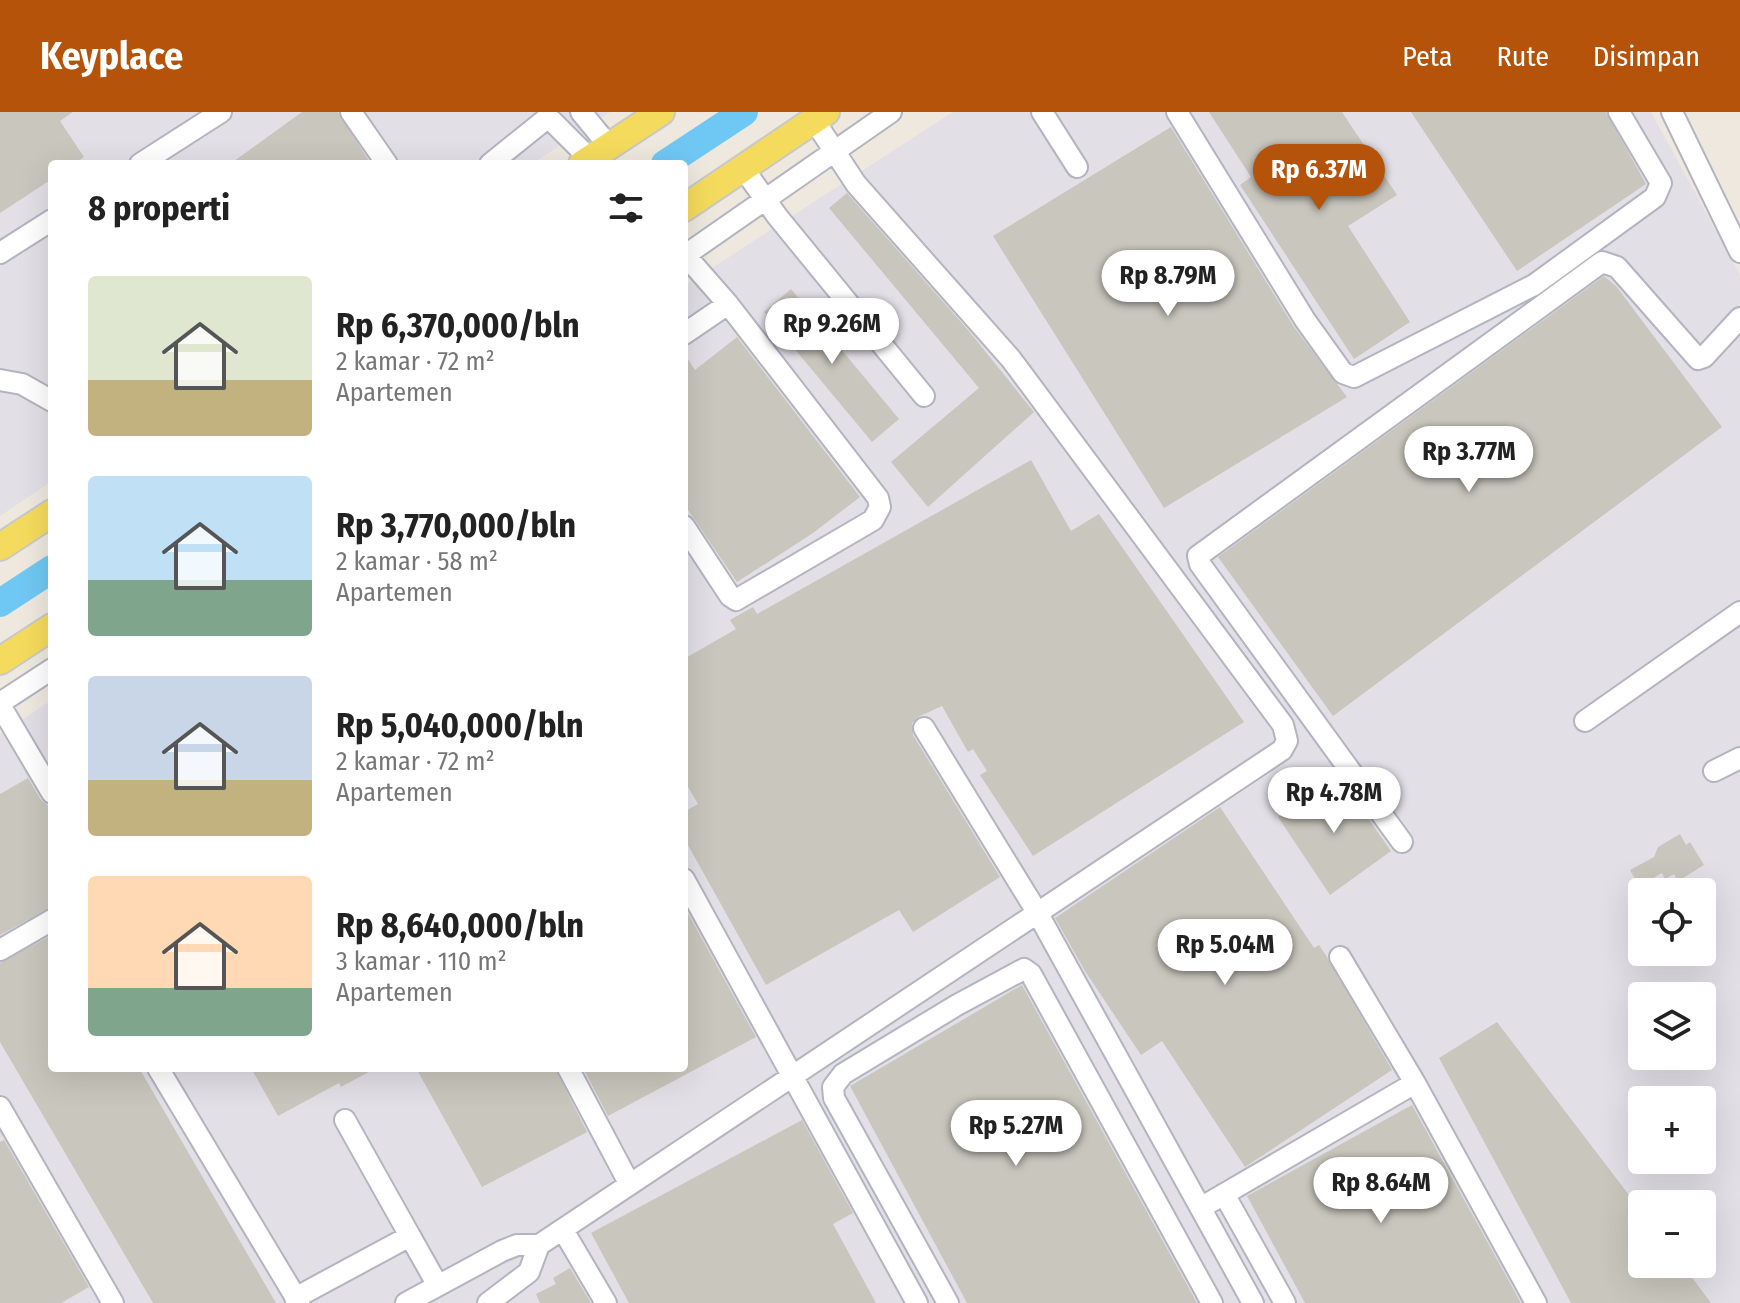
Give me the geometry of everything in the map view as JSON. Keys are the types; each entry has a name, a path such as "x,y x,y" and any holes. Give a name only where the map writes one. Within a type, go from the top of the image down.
{"main road":[{"path":"593,156 661,112"},
{"path":"688,205 820,116"},
{"path":"0,547 48,516"},
{"path":"0,661 48,630"}],"street":[{"path":"146,160 221,112"},
{"path":"351,112 384,160"},
{"path":"581,112 593,156"},
{"path":"688,254 891,112"},
{"path":"1042,112 1077,167"},
{"path":"1177,112 1305,320 1343,373 1354,377 1534,285 1655,197 1661,183 1619,112"},
{"path":"1672,112 1740,252"},
{"path":"406,1303 437,1284 517,1245 539,1245 563,1230 939,976 1282,750 1287,741 1283,725 1011,359 856,184 832,152 820,116"},
{"path":"495,160 546,119 593,156"},
{"path":"743,168 924,396"},
{"path":"0,253 48,223"},
{"path":"688,259 728,304 878,498 880,507 873,520 736,600 688,532"},
{"path":"1402,842 1200,564 1198,556 1602,262 1617,267 1698,359 1740,318"},
{"path":"688,331 728,304"},
{"path":"0,380 22,384 48,399"},
{"path":"1585,721 1740,612"},
{"path":"48,672 0,704 48,786"},
{"path":"924,728 1037,912 1253,1303"},
{"path":"1714,771 1740,758"},
{"path":"688,886 917,1303 944,1296 834,1098 833,1087 843,1074 957,1005 1024,969 1031,974 1212,1303"},
{"path":"0,950 48,922"},
{"path":"1340,957 1415,1083 1536,1303"},
{"path":"939,976 957,1005"},
{"path":"160,1072 297,1301 410,1236"},
{"path":"570,1072 629,1183"},
{"path":"1202,1207 1415,1083"},
{"path":"0,1107 7,1136 113,1303"},
{"path":"345,1120 437,1284"},
{"path":"1143,1177 1175,1157"},
{"path":"1224,1194 1280,1302"},
{"path":"563,1230 606,1303"},
{"path":"488,1303 529,1272 539,1245"}],"shaded area":[{"path":"0,112 610,112 538,160 48,160 48,484 0,516"},
{"path":"953,112 1651,112 1740,275 1740,1303 0,1303 0,734 48,703 48,1072 688,1072 688,283"}],"building":[{"path":"0,112 73,112 60,121 84,157 80,160 48,160 48,182 0,213"},
{"path":"302,112 338,112 368,160 236,160"},
{"path":"1209,112 1342,112 1397,195 1348,226 1410,322 1354,359 1240,185 1251,177"},
{"path":"1411,112 1606,112 1646,184 1517,271"},
{"path":"1171,127 1294,327 1347,397 1164,508 993,236"},
{"path":"847,193 968,330 1034,412 928,507 891,462 979,388 829,208"},
{"path":"1604,276 1616,286 1722,427 1333,716 1218,557"},
{"path":"791,289 899,419 872,442 764,312"},
{"path":"737,337 860,497 813,533 737,582 688,510 688,359 695,370"},
{"path":"1031,460 1071,531 1099,514 1244,722 1033,856 980,775 987,771 973,749 968,752 942,706 918,717 912,723 913,735 1000,877 913,932 899,910 766,985 688,845 688,810 698,804 688,787 688,657 736,629 730,620 753,607 757,614"},
{"path":"1338,776 1391,851 1330,895 1278,817"},
{"path":"28,778 48,806 48,909 0,935 0,794"},
{"path":"1220,807 1314,948 1319,945 1327,957 1392,1070 1245,1167 1162,1041 1141,1055 1085,971 1055,918"},
{"path":"1680,834 1686,845 1690,842 1704,865 1683,878 1676,878 1674,874 1664,878 1662,873 1653,878 1634,878 1630,870 1654,857 1658,847"},
{"path":"688,913 756,1037 608,1116 585,1072 688,1072"},
{"path":"48,937 48,1072 141,1072 276,1303 153,1303 0,1042 0,963"},
{"path":"1022,985 1197,1303 967,1303 850,1086"},
{"path":"1497,1022 1628,1194 1628,1278 1692,1278 1711,1303 1571,1303 1439,1058"},
{"path":"253,1072 369,1072 341,1087 339,1083 278,1116"},
{"path":"418,1072 557,1072 587,1132 482,1187"},
{"path":"1412,1105 1521,1303 1305,1303 1247,1196"},
{"path":"802,1120 853,1213 833,1224 876,1303 629,1303 591,1233"},
{"path":"4,1140 89,1287 61,1303 0,1303 0,1142"},
{"path":"570,1268 591,1303 540,1303 536,1294 556,1284 553,1278"}],"waterway":[{"path":"671,160 744,112"},
{"path":"0,603 48,572"}]}
